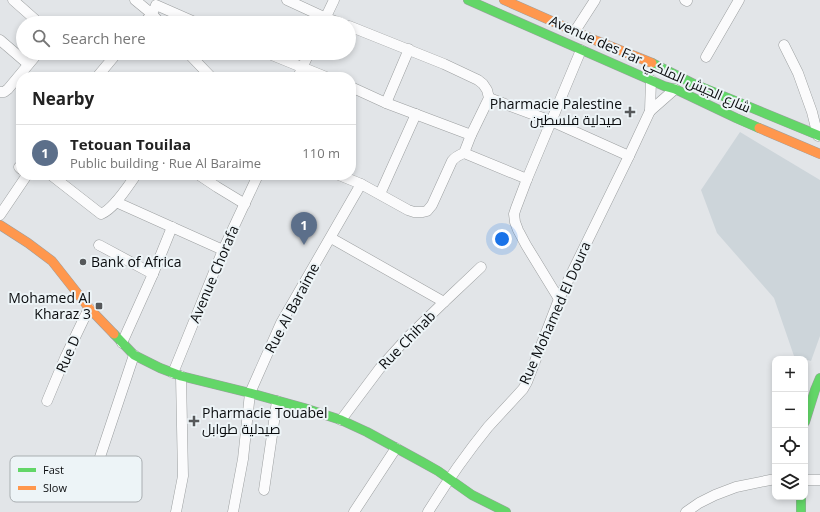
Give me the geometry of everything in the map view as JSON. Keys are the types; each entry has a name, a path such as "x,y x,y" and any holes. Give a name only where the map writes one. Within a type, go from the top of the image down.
{"main road":[{"name":"Avenue des Far شارع الجيش الملكي","path":"468,0 664,86 675,89 736,118 820,154"},
{"name":"Avenue des Far شارع الجيش الملكي","path":"504,0 653,64 701,87 819,136"},
{"path":"0,225 52,261 89,308 134,355 177,375 250,393 341,420 367,432 438,471 449,480 489,504 506,512"},
{"path":"808,412 820,378"},
{"path":"801,500 801,512"}],"street":[{"path":"13,0 31,16"},
{"path":"135,0 180,16"},
{"path":"287,0 317,16"},
{"path":"326,16 334,0"},
{"path":"575,31 595,0"},
{"path":"706,57 739,0"},
{"path":"149,16 155,6"},
{"path":"155,6 158,16"},
{"path":"351,180 408,210 419,213 425,212 432,205 452,161 464,153 489,98 486,87 480,81 409,49 356,29"},
{"path":"0,40 16,54"},
{"path":"784,45 798,73 819,136"},
{"path":"386,103 409,49"},
{"path":"559,299 518,230 514,214 527,179 581,50"},
{"path":"23,60 28,64"},
{"path":"22,72 32,60"},
{"path":"103,72 112,60"},
{"path":"194,60 204,72"},
{"path":"284,60 314,72"},
{"path":"300,72 306,60"},
{"path":"0,92 4,92 8,89 16,79"},
{"name":"Rue Mohamed El Doura","path":"428,512 449,480 488,428 523,388 531,373 559,299 650,111 651,80"},
{"name":"Rue Mohamed El Doura","path":"650,111 675,89"},
{"path":"356,92 471,135"},
{"path":"489,98 551,121 629,156"},
{"path":"380,194 416,114"},
{"path":"464,153 527,179"},
{"path":"0,215 24,180"},
{"path":"57,180 101,214 116,202 132,180"},
{"path":"206,180 244,204"},
{"name":"Avenue Chorafa","path":"177,375 223,250 256,180"},
{"name":"Rue Al Baraime","path":"233,512 243,459 250,393 281,323 361,184"},
{"path":"116,202 223,250"},
{"path":"122,344 172,227"},
{"path":"331,238 444,302"},
{"path":"99,245 153,274"},
{"name":"Rue Chihab","path":"341,420 380,368 407,338 481,267"},
{"name":"Rue D","path":"47,401 65,358 89,308"},
{"path":"99,456 134,355"},
{"path":"177,375 183,476 177,512"},
{"path":"264,490 277,401"},
{"path":"354,512 396,448"},
{"path":"686,512 715,495 736,487 772,480"},
{"path":"808,480 820,480"}],"shaded area":[{"path":"740,132 820,180 820,336 811,361 808,360 808,356 794,356 774,298 717,233 701,190"}],"traffic: fast":[{"path":"468,0 664,86 675,89 759,128"},
{"path":"652,63 694,84 820,136"},
{"path":"114,334 134,355 160,368 181,376 250,393 341,420 367,432 422,462 438,471 472,495 506,512"},
{"path":"808,412 820,378"},
{"path":"801,500 801,512"}],"traffic: slow":[{"path":"504,0 597,41 652,63"},
{"path":"759,128 820,154"},
{"path":"0,225 52,261 89,308 114,334"}],"place":[{"name":"Pharmacie Palestine صيدلية فلسطين","path":"630,112"},
{"name":"Tetouan Touilaa","path":"304,245"},
{"name":"Bank of Africa","path":"83,262"},
{"name":"Mohamed Al Kharaz 3","path":"99,306"},
{"name":"Pharmacie Touabel صيدلية طوابل","path":"194,421"}]}
